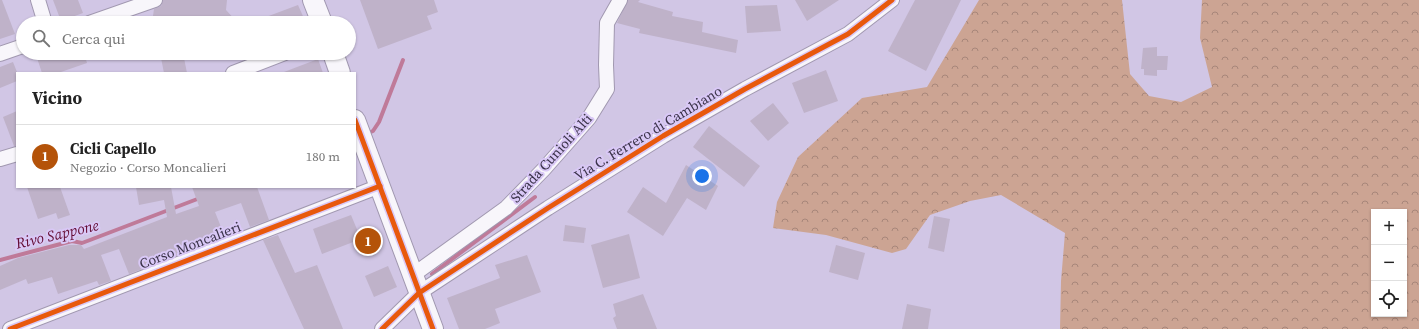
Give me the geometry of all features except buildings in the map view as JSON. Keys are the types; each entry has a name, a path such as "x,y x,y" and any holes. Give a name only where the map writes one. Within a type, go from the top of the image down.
{"main road":[{"path":"313,0 319,16"},
{"path":"335,60 340,72"},
{"path":"356,123 433,329"}],"street":[{"path":"38,0 43,16"},
{"path":"106,16 140,2 155,0"},
{"name":"Strada Cunioli Alti","path":"416,284 506,208 544,169 589,118 608,89 606,65 607,23 620,0"},
{"name":"Via C. Ferrero di Cambiano","path":"416,284 548,208 663,136 745,89 848,34 892,0"},
{"path":"0,54 16,48"},
{"path":"236,72 267,60"},
{"path":"0,159 16,154"},
{"name":"Corso Moncalieri","path":"10,329 380,186"},
{"path":"382,329 416,284"}],"green space":[{"path":"979,0 1122,0 1130,74 1149,96 1181,102 1212,87 1200,38 1202,0 1419,0 1419,329 1060,329 1061,281 1065,233 1001,195 970,201 930,215 906,249 892,253 826,235 773,228 777,202 798,157 862,98 927,87"}],"waterway":[{"name":"Rivo Sappone","path":"366,134 373,131 379,122 403,60"},
{"path":"432,274 535,197"},
{"name":"Rivo Sappone","path":"0,260 72,241 82,243 200,198"}],"cycle path":[{"path":"382,329 419,293 548,208 663,136 745,89 848,34 892,0"},
{"path":"356,123 433,329"},
{"path":"10,329 380,186"}],"place":[{"name":"Cicli Capello","path":"368,241"}]}
